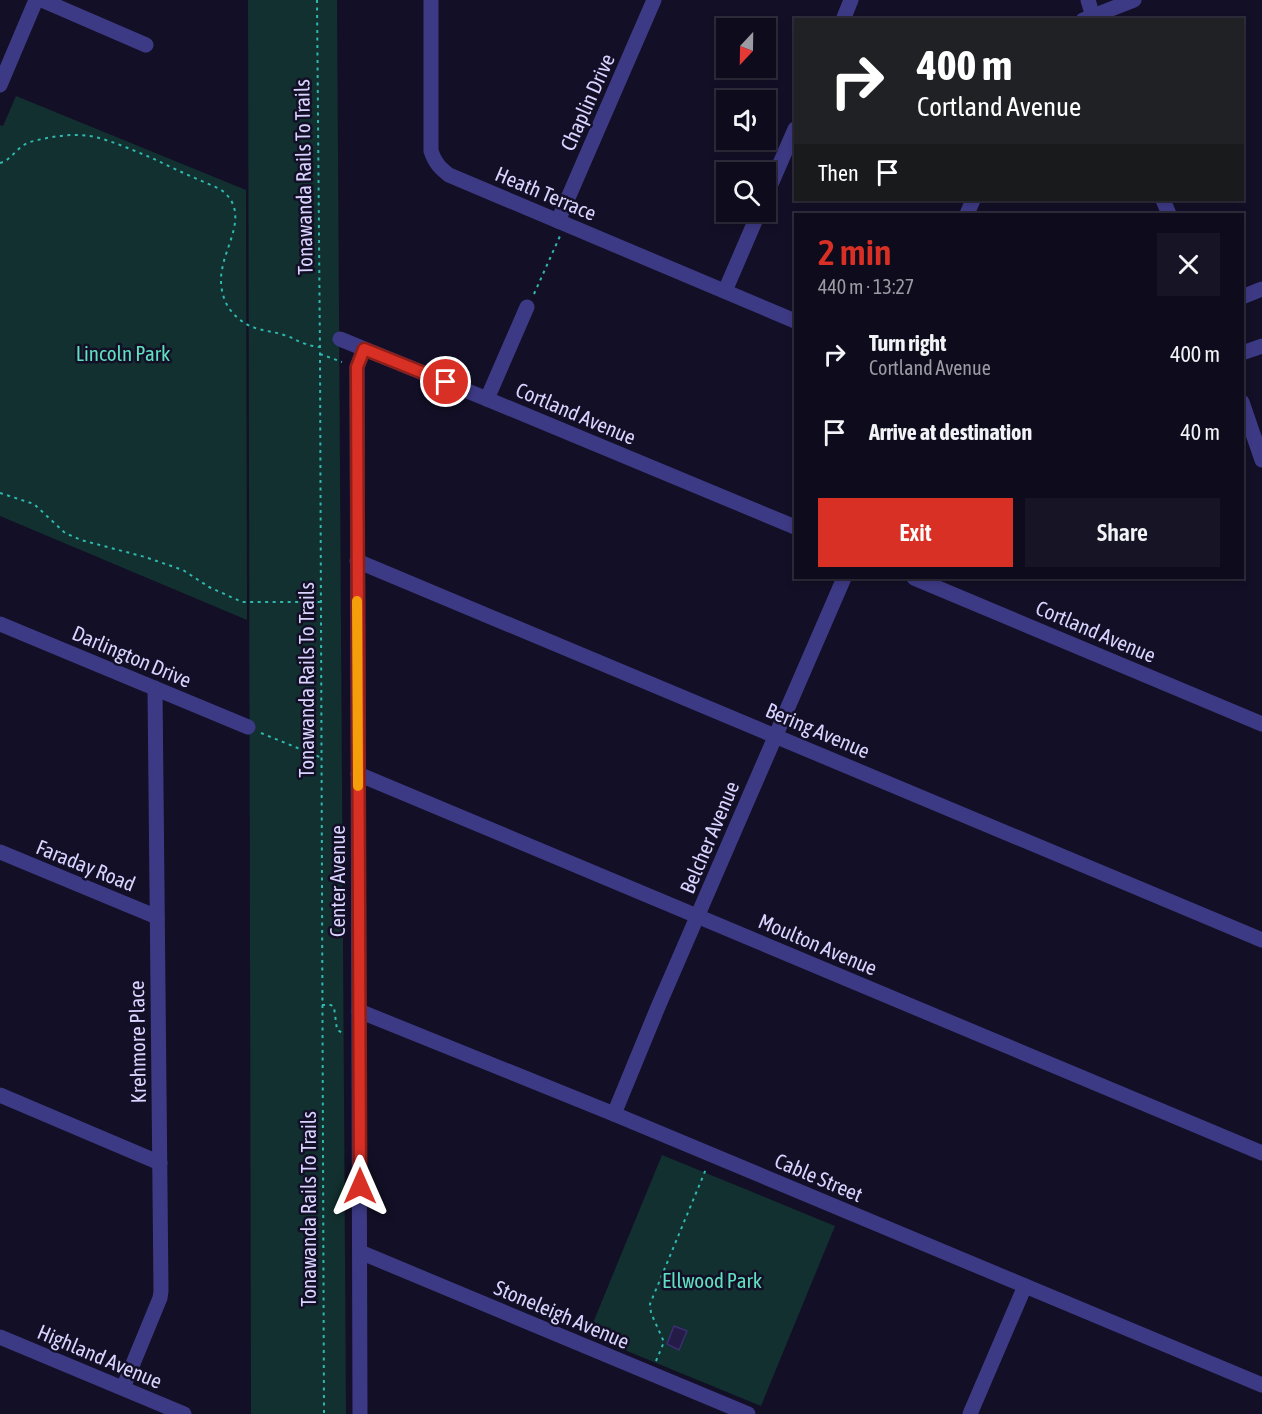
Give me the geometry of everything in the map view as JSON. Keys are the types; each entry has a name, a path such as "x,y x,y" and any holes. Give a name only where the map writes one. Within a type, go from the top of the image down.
{"street":[{"path":"0,85 36,0"},
{"path":"42,0 146,45"},
{"name":"Heath Terrace","path":"431,0 431,152 440,169 449,175 794,321"},
{"name":"Chaplin Drive","path":"561,222 654,0"},
{"path":"844,18 851,0"},
{"path":"1088,0 1090,18 1134,0"},
{"path":"776,173 794,131"},
{"path":"724,291 755,222"},
{"path":"1244,296 1262,289"},
{"path":"488,399 527,307"},
{"name":"Cortland Avenue","path":"340,339 794,527"},
{"path":"1244,352 1262,346"},
{"name":"Center Avenue","path":"360,1414 357,367 364,349"},
{"path":"1244,410 1261,453"},
{"name":"Bering Avenue","path":"357,561 1262,940"},
{"name":"Belcher Avenue","path":"614,1114 844,579"},
{"name":"Cortland Avenue","path":"916,579 1262,724"},
{"name":"Darlington Drive","path":"0,624 248,727"},
{"name":"Krehmore Place","path":"123,1388 161,1291 155,688"},
{"name":"Moulton Avenue","path":"358,774 1262,1153"},
{"name":"Faraday Road","path":"0,852 157,917"},
{"name":"Cable Street","path":"359,1011 614,1114 1262,1385"},
{"path":"0,1095 160,1163"},
{"name":"Stoneleigh Avenue","path":"360,1252 748,1414"},
{"path":"970,1414 1025,1286"},
{"name":"Highland Avenue","path":"0,1337 184,1414"}],"path":[{"name":"Tonawanda Rails To Trails","path":"317,0 324,1414"},
{"path":"0,163 28,143 67,135 90,136 132,150 220,189 231,199 235,221 221,277 226,305 238,318 260,330 285,335 305,344 320,346"},
{"path":"527,307 551,258 561,222"},
{"path":"320,354 345,363"},
{"path":"0,493 34,504 65,533 81,540 146,557 183,570 209,587 242,602 321,602"},
{"path":"248,727 322,758"},
{"path":"322,1005 334,1007 337,1029 346,1034"},
{"path":"654,1366 664,1342 651,1313 650,1304 707,1166"}],"green space":[{"path":"248,0 337,0 346,1414 251,1414"},
{"name":"Lincoln Park","path":"16,96 246,190 247,620 0,516 0,125 3,126"},
{"name":"Ellwood Park","path":"662,1155 835,1226 761,1406 588,1335"}],"building":[{"path":"674,1326 687,1331 679,1350 667,1344"}],"slow traffic":[{"path":"357,601 358,786"}],"route":[{"path":"360,1186 357,367 364,349 446,382"}]}
